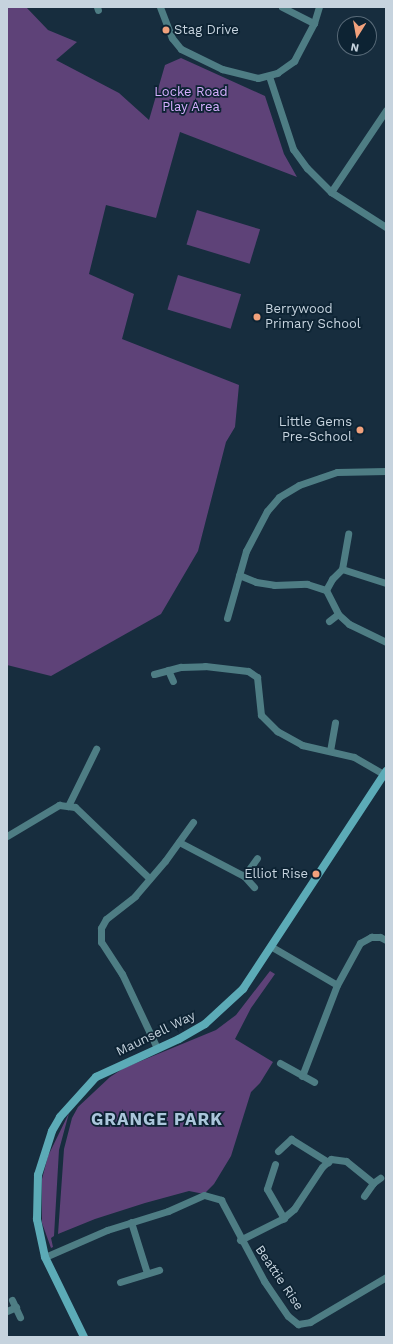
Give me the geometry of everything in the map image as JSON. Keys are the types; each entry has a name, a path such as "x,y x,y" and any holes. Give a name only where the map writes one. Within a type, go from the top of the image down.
{"street":[{"path":"160,7 172,38 181,49 222,69 248,77 269,76 285,69 294,61 314,23 319,7"},
{"path":"282,7 314,23"},
{"path":"269,76 293,149 307,168 331,192 386,227"},
{"path":"331,192 386,110"},
{"path":"227,618 239,575 255,532 267,511 279,497 299,485 337,472 386,471"},
{"path":"326,590 332,579 342,569 348,534"},
{"path":"342,569 386,583"},
{"path":"239,575 256,582 274,585 307,584 326,590 338,614 358,630 386,642"},
{"path":"329,621 338,614"},
{"path":"154,674 181,667 205,666 248,671 258,677 261,715 268,724 302,744 354,757 385,773"},
{"path":"168,670 173,681"},
{"path":"330,751 335,722"},
{"path":"68,806 96,748"},
{"name":"Maunsell Way","path":"84,1337 46,1257 37,1219 36,1190 41,1160 52,1131 60,1118 96,1077 179,1039 214,1017 243,989 385,773"},
{"path":"7,836 59,805 75,807 149,878"},
{"path":"157,1048 122,974 101,942 101,928 106,919 135,896 179,842 193,822"},
{"path":"179,842 244,876 254,887"},
{"path":"244,876 258,858"},
{"path":"302,1076 337,985 360,943 371,937 380,937 386,940"},
{"path":"272,947 337,985"},
{"path":"280,1063 314,1082"},
{"path":"278,1151 290,1139 328,1162 331,1159 346,1161 373,1183"},
{"name":"Beattie Rise","path":"240,1240 284,1218 305,1197 322,1167 328,1162"},
{"path":"275,1164 267,1188 284,1218"},
{"path":"364,1196 373,1183 380,1178"},
{"name":"Beattie Rise","path":"46,1257 130,1222 168,1211 204,1196 220,1200 240,1240 264,1281 288,1316 298,1324 310,1322 386,1277"},
{"path":"130,1222 147,1273"},
{"path":"120,1282 159,1270"},
{"path":"7,1311 14,1304 20,1317"}],"green space":[{"name":"Locke Road Play Area","path":"7,7 26,7 48,30 77,42 56,60 119,93 149,120 165,65 181,58 265,96 284,154 297,177 180,132 156,218 106,205 89,274 134,294 122,339 239,385 235,427 226,442 198,551 161,614 51,676 7,665"},
{"path":"197,210 260,229 250,264 186,244"},
{"path":"178,275 241,294 231,329 167,309"},
{"path":"270,971 275,974 251,1008 235,1039 273,1062 260,1083 251,1092 231,1156 214,1184 204,1194 189,1191 145,1203 95,1219 58,1234 64,1149 72,1118 78,1107 110,1077 124,1068 216,1030 236,1015"},
{"path":"69,1113 59,1150 54,1236 51,1238 53,1247 51,1248 42,1223 42,1179 48,1156"}],"place":[{"name":"Stag Drive","path":"166,30"},
{"name":"Berrywood Primary School","path":"257,317"},
{"name":"Little Gems Pre-School","path":"360,430"},
{"name":"Elliot Rise","path":"316,874"}],"district":[{"name":"GRANGE PARK","path":"157,1120"}]}
